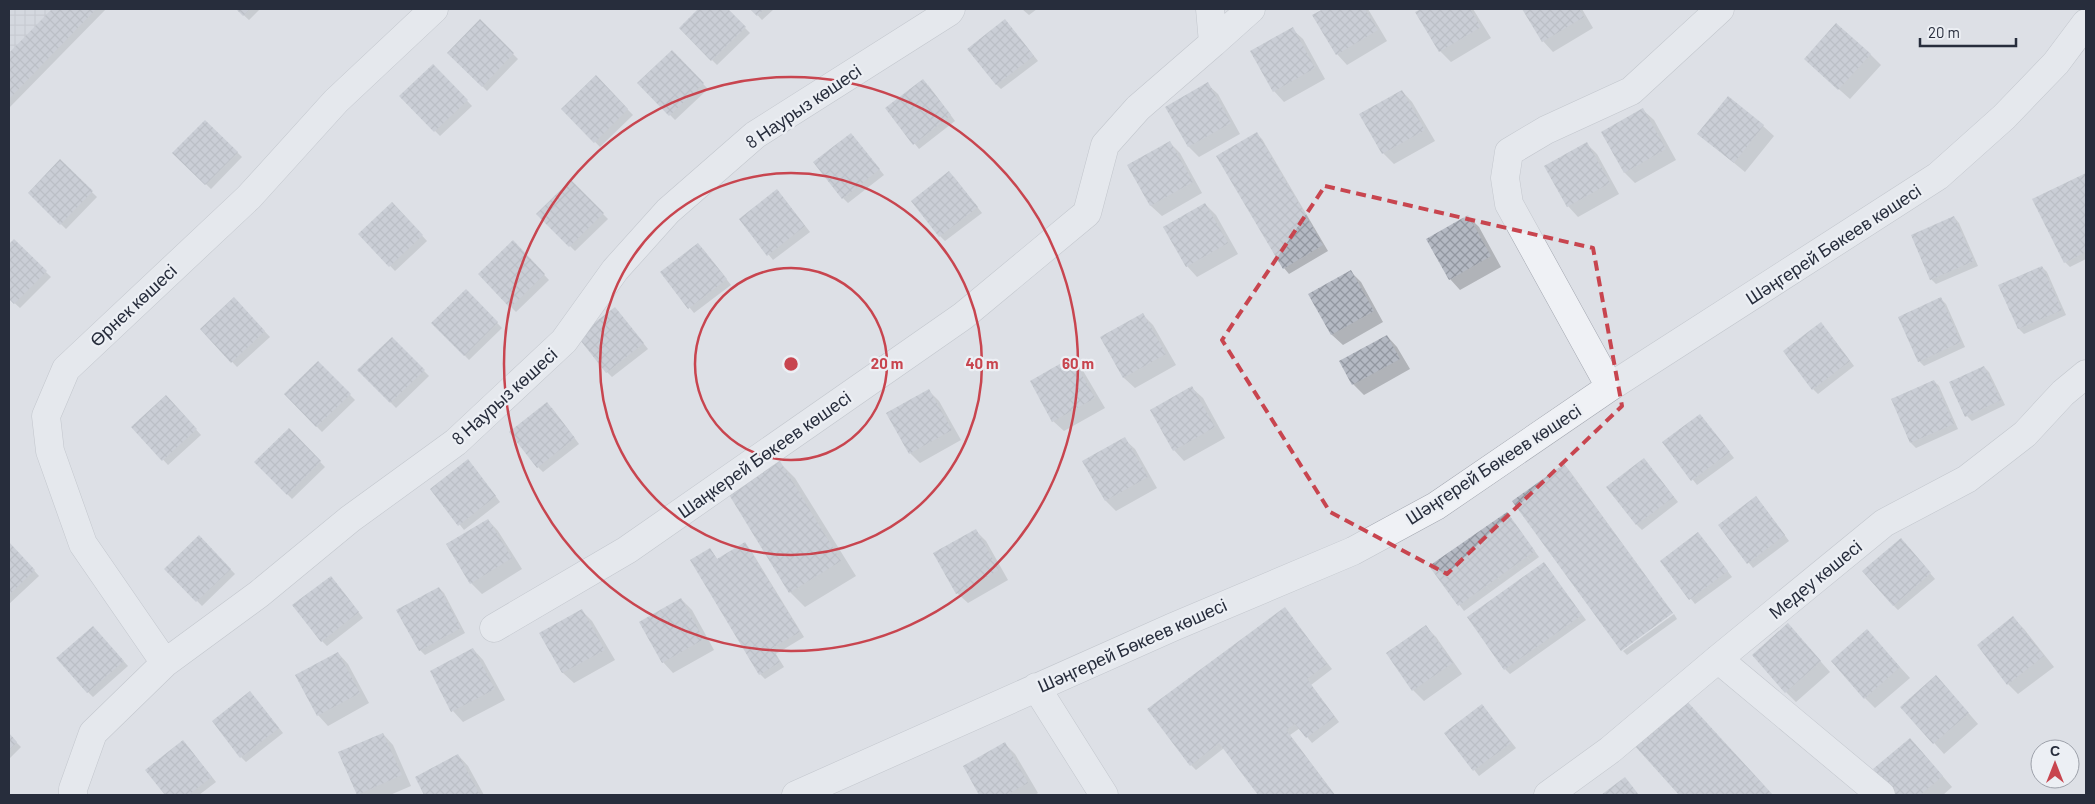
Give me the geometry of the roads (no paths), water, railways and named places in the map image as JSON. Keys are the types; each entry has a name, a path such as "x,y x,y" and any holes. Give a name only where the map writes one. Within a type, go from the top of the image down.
{"street":[{"name":"Өрнек көшесі","path":"165,663 83,544 50,451 46,416 66,369 249,197 336,102 434,9"},
{"name":"8 Наурыз көшесі","path":"73,795 73,789 93,733 165,663 259,594 350,519 456,442 564,341 616,270 668,211 755,135 951,9"},
{"path":"1210,9 1213,43"},
{"name":"Шаңкерей Бөкеев көшесі","path":"494,628 627,550 963,316 1086,213 1105,145 1138,108 1251,9"},
{"path":"1610,387 1510,204 1505,178 1509,152 1546,130 1631,91 1720,9"},
{"name":"Шәңгерей Бөкеев көшесі","path":"796,795 1036,687 1352,551 1436,506 1610,387 1938,176 2004,118 2056,63 2086,23"},
{"name":"Медеу көшесі","path":"1548,795 1610,750 1884,523 1967,478 2025,434 2063,393 2086,374"},
{"path":"1718,659 1881,795"},
{"path":"1036,687 1104,795"}]}
